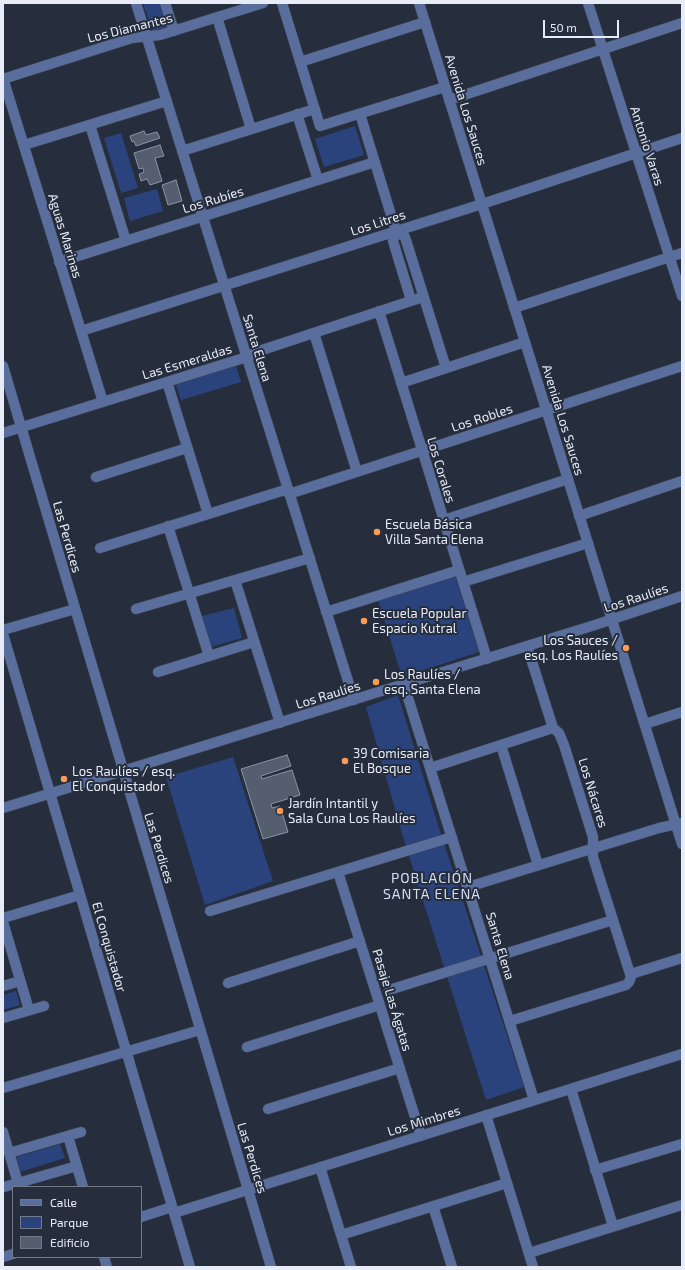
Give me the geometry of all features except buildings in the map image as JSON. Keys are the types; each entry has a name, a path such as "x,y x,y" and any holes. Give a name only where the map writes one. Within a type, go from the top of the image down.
{"street":[{"name":"Santa Elena","path":"136,3 354,700"},
{"path":"165,3 174,31"},
{"name":"Los Diamantes","path":"3,78 132,38 160,35 263,3"},
{"path":"282,3 320,126 445,87"},
{"name":"Avenida Los Sauces","path":"419,3 579,516 645,724 679,824 682,844"},
{"name":"Antonio Varas","path":"588,3 682,296"},
{"path":"217,17 251,129"},
{"path":"300,62 425,22"},
{"path":"449,100 682,22"},
{"name":"Aguas Marinas","path":"3,78 103,402"},
{"path":"24,145 167,101"},
{"path":"182,151 315,109"},
{"path":"297,114 318,180"},
{"path":"360,114 396,231 393,241 411,300"},
{"path":"90,125 126,241"},
{"name":"Los Litres","path":"81,331 482,204 682,138"},
{"name":"Los Rubíes","path":"59,262 375,162"},
{"path":"396,231 405,237 446,368"},
{"path":"514,308 682,253"},
{"name":"Las Esmeraldas","path":"3,433 246,357 256,352 423,297"},
{"name":"Los Corales","path":"379,311 487,659"},
{"path":"314,333 357,472"},
{"path":"401,383 525,342"},
{"name":"Las Perdices","path":"3,366 271,1267"},
{"name":"Los Robles","path":"100,548 208,514 357,472 682,366"},
{"path":"167,382 208,514"},
{"path":"96,477 187,448"},
{"path":"444,520 568,479"},
{"path":"579,516 682,482"},
{"path":"168,526 209,656"},
{"path":"463,582 588,543"},
{"path":"136,609 310,558"},
{"path":"326,612 459,570"},
{"path":"235,580 280,723"},
{"name":"Los Raulíes","path":"3,808 612,620 682,596"},
{"path":"3,630 75,609"},
{"name":"El Conquistador","path":"3,634 190,1267"},
{"path":"158,672 254,642"},
{"name":"Los Nácares","path":"527,646 553,728 559,733 564,745 593,837 593,857 630,974"},
{"name":"Santa Elena","path":"404,684 534,1100"},
{"path":"645,724 682,712"},
{"path":"430,768 553,728"},
{"path":"501,745 538,865"},
{"path":"468,887 661,827 679,824"},
{"path":"210,911 452,837"},
{"name":"Pasaje Las Ágatas","path":"338,872 421,1136"},
{"path":"3,918 80,895"},
{"path":"389,990 613,920"},
{"path":"3,922 29,1010"},
{"path":"228,983 360,941"},
{"path":"510,1021 626,985 630,979 630,974 682,958"},
{"path":"3,986 20,981"},
{"path":"247,1047 380,1005"},
{"path":"3,1018 44,1006"},
{"path":"3,1088 200,1030"},
{"name":"Los Mimbres","path":"142,1217 248,1190 682,1054"},
{"path":"268,1109 400,1068"},
{"path":"570,1089 613,1226"},
{"path":"486,1115 533,1267"},
{"path":"3,1132 18,1183"},
{"path":"10,1153 81,1132"},
{"path":"68,1136 83,1186"},
{"path":"596,1170 682,1144"},
{"path":"4,1187 76,1166"},
{"path":"320,1167 351,1267"},
{"path":"341,1235 507,1183"},
{"path":"529,1253 682,1205"},
{"path":"433,1206 452,1267"}],"green space":[{"path":"143,3 160,3 168,28 153,32"},
{"path":"355,126 364,155 324,167 315,139"},
{"path":"121,133 138,188 121,193 104,138"},
{"path":"157,189 163,211 130,221 124,198"},
{"path":"236,366 241,382 181,400 176,385"},
{"path":"455,575 479,652 402,677 378,600"},
{"path":"234,608 242,638 211,647 202,616"},
{"path":"398,695 439,828 524,1087 486,1100 403,837 366,707"},
{"path":"233,757 273,881 205,905 166,777"},
{"path":"16,991 20,1005 3,1010 3,995"},
{"path":"60,1144 65,1158 20,1172 16,1157"}],"place":[{"name":"Escuela Básica Villa Santa Elena","path":"377,532"},
{"name":"Escuela Popular Espacio Kutral","path":"364,621"},
{"name":"Los Sauces / esq. Los Raulíes","path":"626,648"},
{"name":"Los Raulíes / esq. Santa Elena","path":"376,682"},
{"name":"39 Comisaria El Bosque","path":"345,761"},
{"name":"Los Raulíes / esq. El Conquistador","path":"64,779"},
{"name":"Jardín Intantil y Sala Cuna Los Raulíes","path":"280,811"}],"district":[{"name":"POBLACIÓN SANTA ELENA","path":"432,886"}]}
